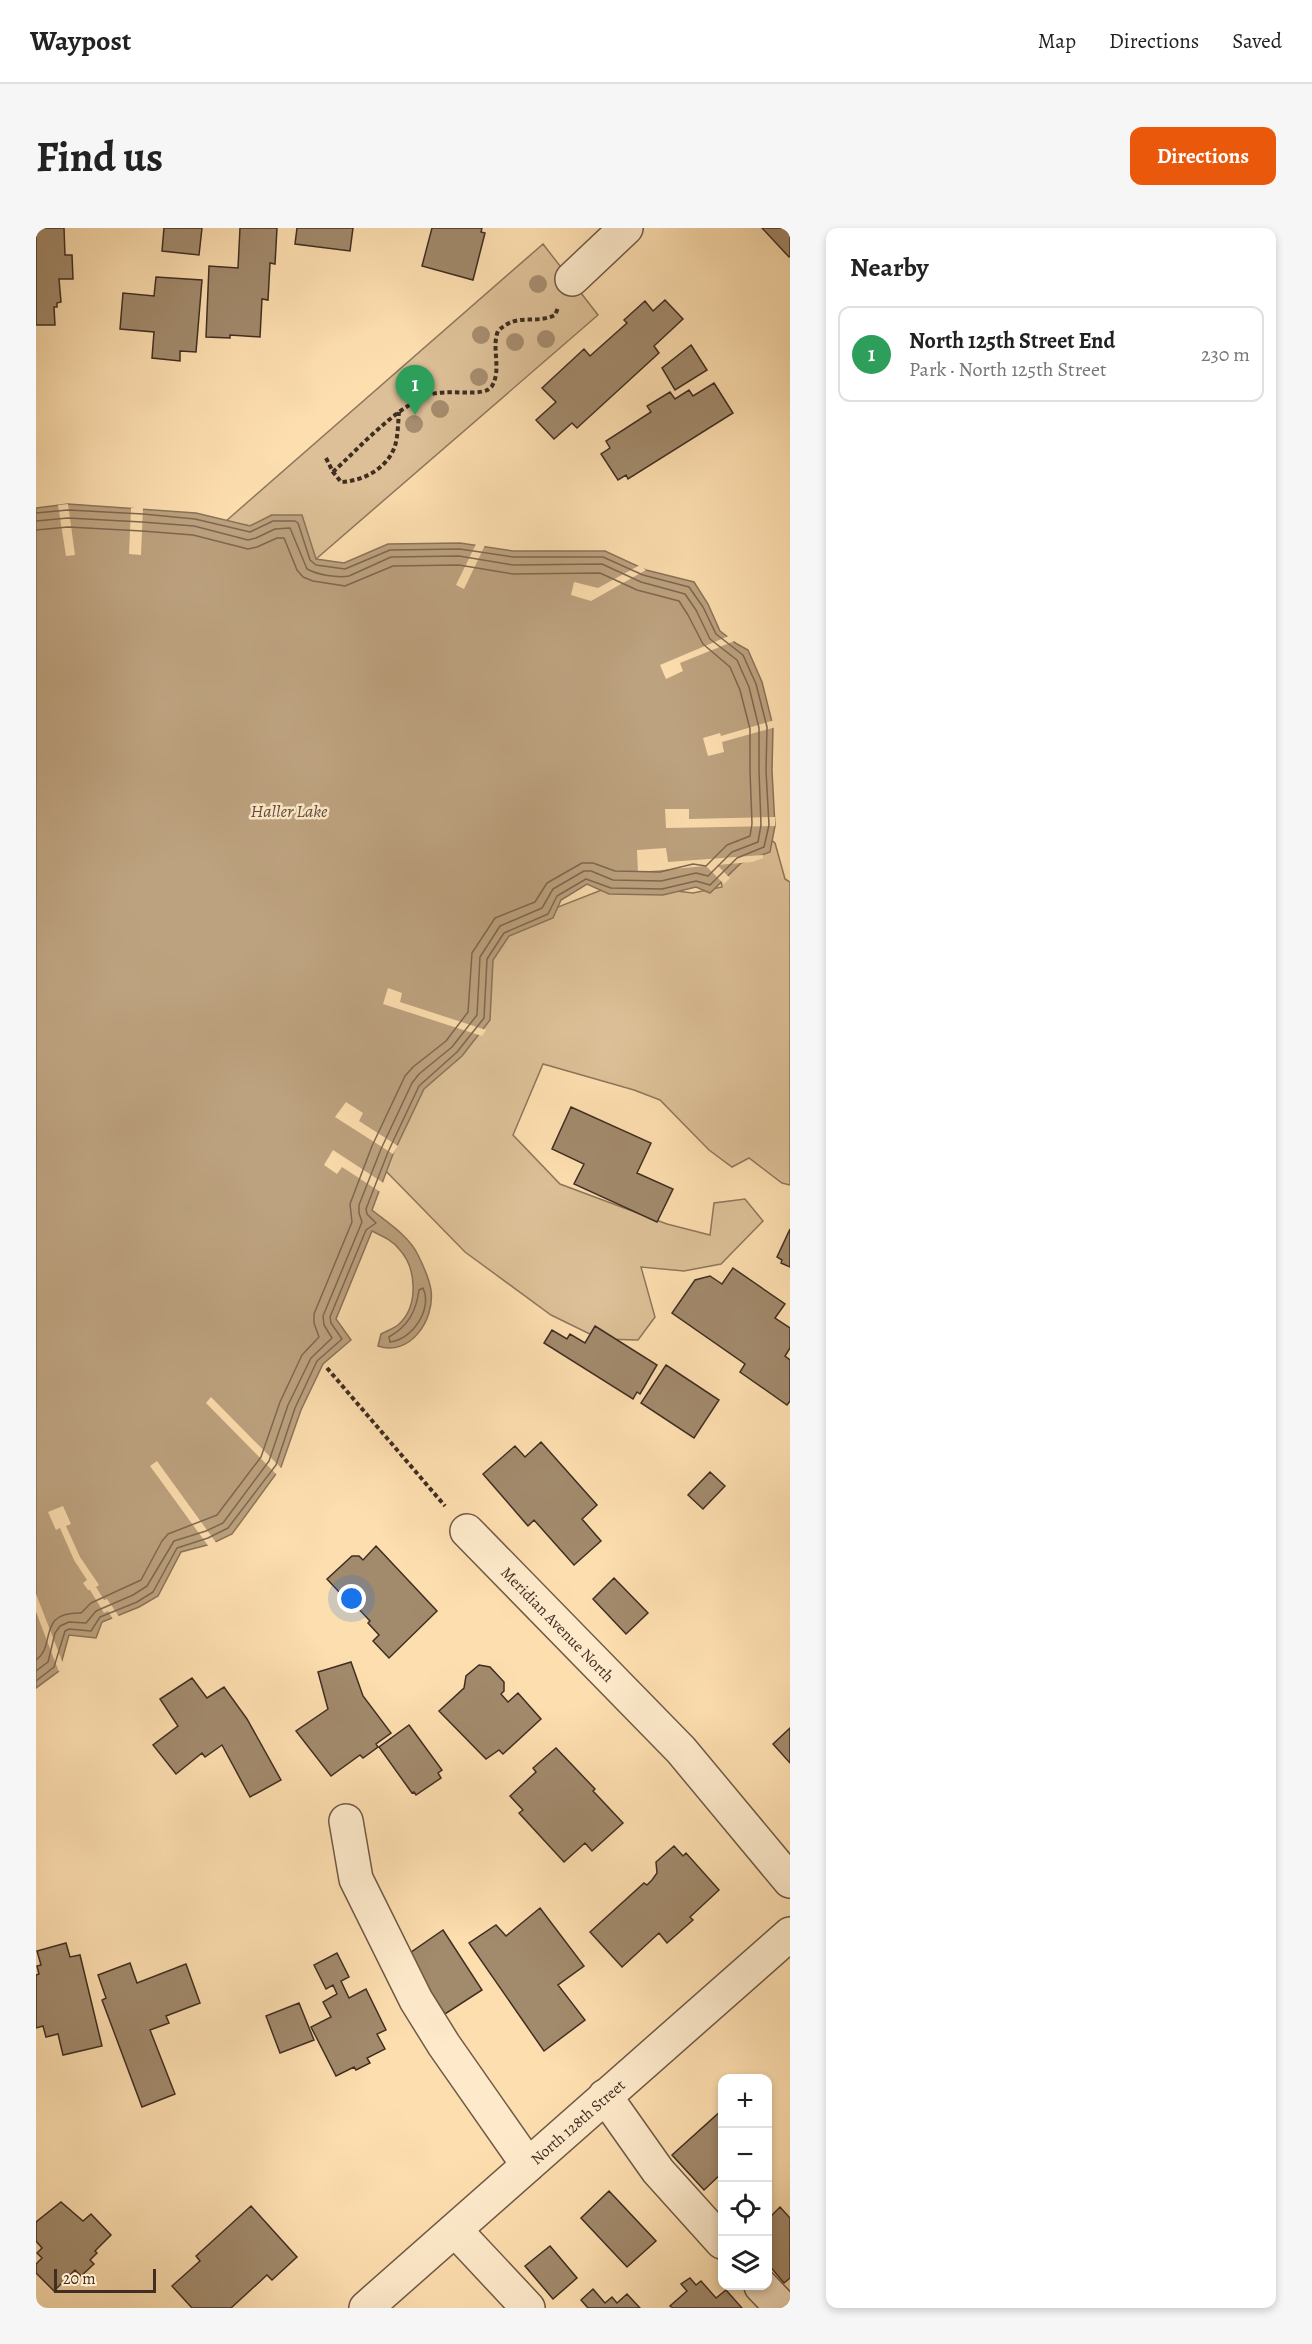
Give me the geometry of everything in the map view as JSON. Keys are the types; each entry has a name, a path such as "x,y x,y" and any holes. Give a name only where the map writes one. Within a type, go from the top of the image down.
{"street":[{"path":"572,279 626,228"},
{"name":"Meridian Avenue North","path":"467,1531 681,1750 790,1881"},
{"path":"346,1821 356,1879 416,2000 444,2045 528,2165"},
{"name":"North 128th Street","path":"366,2308 790,1934"},
{"path":"605,2096 658,2171 718,2237"},
{"path":"455,2230 528,2308"},
{"path":"765,2290 782,2308"}],"path":[{"path":"333,472 399,412 425,396 440,391 478,394 485,392 491,387 496,375 498,331 506,323 516,319 548,318 555,315 562,289 572,279"},
{"path":"326,458 341,482 358,481 380,468 394,448 399,412"},
{"path":"327,1368 467,1531"}],"shaded area":[{"path":"543,244 598,315 316,559 272,515 250,526 226,521"},
{"path":"749,822 775,843 785,879 790,882 790,1185 782,1183 749,1158 732,1167 709,1150 660,1100 634,1090 543,1064 513,1135 560,1184 667,1224 710,1235 714,1203 745,1199 763,1221 721,1264 684,1271 641,1267 655,1317 638,1340 600,1339 551,1315 465,1252 382,1167 486,935 617,884 693,893 722,887 712,839"}],"water":[{"name":"Haller Lake","path":"68,504 196,513 250,526 272,515 302,515 316,559 344,563 388,544 460,543 513,551 605,551 646,570 694,582 708,604 720,631 748,650 762,682 773,726 772,771 775,826 770,852 741,863 710,893 696,887 663,895 609,894 587,884 561,900 553,918 509,936 493,960 490,1020 462,1056 424,1089 393,1154 372,1210 404,1236 422,1263 431,1290 429,1313 424,1324 410,1341 400,1346 390,1348 378,1346 381,1334 396,1326 405,1317 410,1308 413,1287 405,1257 387,1238 372,1231 336,1319 351,1340 323,1364 301,1410 281,1467 232,1534 211,1544 181,1552 158,1596 139,1607 102,1622 96,1638 69,1635 59,1671 36,1688 36,508"}],"pier":[{"path":"68,504 75,555 66,556 58,505"},
{"path":"131,508 143,508 141,555 129,554"},
{"path":"477,542 486,543 464,589 456,585"},
{"path":"640,565 646,570 591,601 571,595 574,582 598,588"},
{"path":"731,635 737,640 680,663 683,671 666,679 660,665"},
{"path":"775,720 776,727 722,742 724,752 708,756 703,738 720,733 721,736"},
{"path":"665,809 689,809 689,819 775,817 775,826 666,828"},
{"path":"666,848 668,862 763,855 763,858 752,862 717,865 730,878 724,884 706,866 638,872 637,850"},
{"path":"388,988 402,993 400,1002 486,1030 482,1036 383,1004"},
{"path":"346,1102 363,1113 359,1121 398,1146 393,1154 335,1117"},
{"path":"333,1150 385,1184 382,1193 342,1167 337,1174 324,1165"},
{"path":"211,1397 283,1470 278,1476 206,1403"},
{"path":"157,1461 217,1544 209,1547 150,1466"},
{"path":"63,1506 71,1524 66,1526 80,1557 99,1585 96,1587 104,1600 107,1599 120,1618 114,1621 108,1611 104,1613 83,1583 87,1580 74,1560 60,1528 56,1530 48,1512"},
{"path":"36,1594 64,1666 59,1672 36,1612"}],"building":[{"path":"36,228 64,228 65,255 72,255 73,279 59,279 61,302 54,307 55,325 36,325"},
{"path":"164,228 202,228 199,255 162,251"},
{"path":"240,228 277,228 275,264 270,263 268,300 262,299 260,337 230,335 230,338 206,337 209,266 238,268"},
{"path":"297,228 353,228 350,251 295,244"},
{"path":"432,228 482,228 481,232 485,233 473,280 422,266"},
{"path":"762,228 790,228 789,257"},
{"path":"156,277 202,280 196,352 180,351 180,361 152,358 154,332 120,329 123,293 154,296"},
{"path":"665,300 683,319 654,346 659,353 577,428 572,423 554,439 536,420 556,402 542,388 584,349 590,356 627,323 624,320 645,301 653,311"},
{"path":"691,345 707,370 675,390 662,368"},
{"path":"714,383 733,413 628,479 626,475 618,480 601,454 610,448 606,441 651,412 647,406 670,392 675,399 689,390 693,396"},
{"path":"571,1107 651,1143 637,1173 673,1189 657,1222 574,1184 584,1164 552,1149"},
{"path":"790,1229 790,1267 781,1263 782,1260 777,1257"},
{"path":"733,1268 785,1304 775,1318 790,1328 790,1348 785,1356 790,1360 790,1401 787,1405 740,1372 745,1364 672,1313 695,1280 710,1276 722,1284"},
{"path":"595,1326 657,1365 640,1394 637,1392 633,1399 544,1343 552,1330 567,1339 570,1334 585,1343"},
{"path":"666,1365 719,1400 694,1438 641,1403"},
{"path":"541,1442 597,1505 582,1519 601,1541 574,1565 534,1520 528,1526 483,1474 515,1446 525,1457"},
{"path":"710,1472 725,1486 703,1509 688,1495"},
{"path":"376,1546 437,1611 389,1658 373,1641 379,1635 368,1623 370,1621 355,1605 353,1607 327,1579 352,1556 359,1556 363,1560"},
{"path":"614,1578 648,1613 626,1634 593,1599"},
{"path":"351,1662 363,1696 391,1733 363,1758 360,1755 331,1776 296,1731 328,1709 318,1672"},
{"path":"479,1665 490,1667 504,1682 504,1691 501,1694 508,1702 518,1693 541,1719 503,1754 499,1750 486,1759 439,1711 464,1688 466,1676"},
{"path":"192,1678 207,1698 224,1687 247,1719 281,1780 250,1797 222,1745 205,1757 202,1753 176,1774 153,1745 178,1726 160,1699"},
{"path":"409,1725 442,1770 438,1773 441,1778 416,1795 412,1793 379,1747"},
{"path":"790,1728 790,1763 773,1744"},
{"path":"556,1748 623,1823 592,1851 585,1843 564,1862 519,1813 523,1810 510,1796 536,1772 533,1768"},
{"path":"674,1846 683,1856 686,1853 719,1890 690,1917 693,1920 667,1943 659,1933 622,1967 590,1932 644,1883 647,1885 652,1880 657,1873 656,1862"},
{"path":"540,1908 584,1966 558,1985 585,2020 544,2051 469,1943 496,1925 506,1936"},
{"path":"443,1930 482,1990 445,2014 407,1955"},
{"path":"66,1943 70,1957 80,1955 102,2046 63,2055 58,2034 46,2037 43,2026 36,2028 36,1975 39,1974 37,1966 41,1965 37,1951"},
{"path":"337,1953 349,1977 341,1981 349,1998 366,1989 386,2030 377,2034 385,2049 367,2058 370,2063 356,2070 354,2067 336,2076 311,2027 331,2017 323,2002 337,1994 333,1985 326,1989 314,1965"},
{"path":"130,1963 137,1983 186,1964 200,2003 166,2016 169,2023 150,2030 175,2094 142,2107 102,2000 106,1998 98,1975"},
{"path":"299,2003 314,2040 280,2053 266,2016"},
{"path":"718,2114 718,2177 704,2190 672,2155"},
{"path":"609,2191 656,2241 627,2267 581,2218"},
{"path":"61,2202 83,2221 91,2214 111,2235 95,2251 97,2253 90,2260 94,2264 81,2276 75,2270 54,2291 36,2273 36,2264 42,2258 37,2253 42,2248 36,2241 36,2222"},
{"path":"251,2206 297,2257 272,2280 267,2275 231,2308 192,2308 172,2286 200,2261 196,2256"},
{"path":"780,2207 790,2218 790,2278 784,2283 772,2269 772,2215"},
{"path":"550,2246 577,2278 553,2299 525,2266"},
{"path":"690,2278 696,2285 701,2281 716,2298 726,2290 742,2308 673,2308 670,2306 687,2291 681,2284"},
{"path":"593,2289 605,2303 612,2297 617,2303 627,2294 640,2308 588,2308 581,2300"}],"place":[{"name":"North 125th Street End","path":"415,415"}]}
